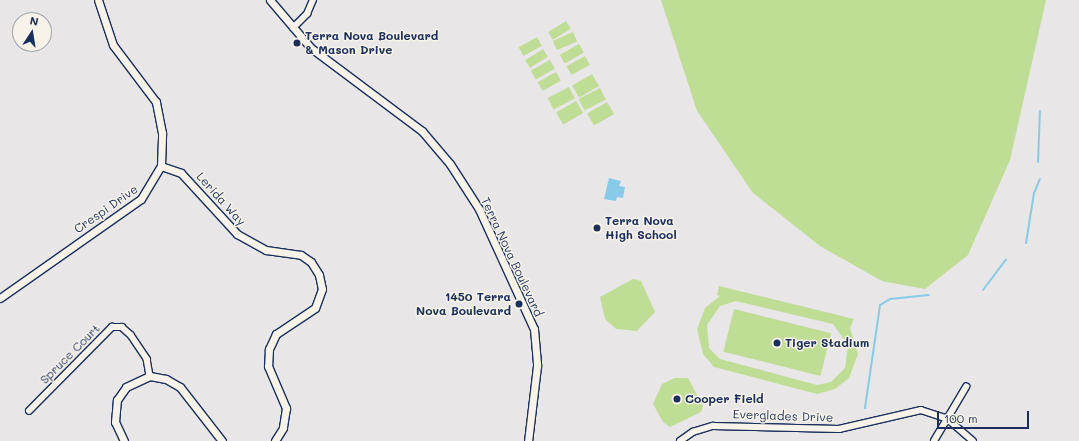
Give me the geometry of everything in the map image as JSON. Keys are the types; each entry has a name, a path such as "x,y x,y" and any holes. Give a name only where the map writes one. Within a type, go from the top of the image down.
{"street":[{"name":"Crespi Drive","path":"0,298 141,199 161,166 162,133 156,102 146,84 113,45 98,0"},
{"name":"Terra Nova Boulevard","path":"270,0 293,28 322,57 422,131 450,164 479,209 534,329 537,366 528,441"},
{"path":"293,28 307,14 313,0"},
{"name":"Lerida Way","path":"161,166 181,173 237,234 266,250 301,255 311,262 320,275 322,289 315,308 276,334 269,349 268,366 286,408 283,428 275,441"},
{"name":"Spruce Court","path":"29,411 112,327 122,327 131,335 147,359 150,376"},
{"path":"124,441 115,422 117,400 129,384 150,376 166,378 180,387 222,441"},
{"path":"934,441 966,387"},
{"name":"Everglades Drive","path":"680,441 693,432 713,426 839,429 921,410 948,419 973,441"}],"green space":[{"path":"661,0 1046,0 1010,160 968,255 925,289 882,281 820,246 753,193 697,111"},
{"path":"566,21 571,29 553,40 548,32"},
{"path":"573,32 577,41 557,50 553,41"},
{"path":"537,37 542,46 523,56 519,47"},
{"path":"579,44 584,53 565,63 560,55"},
{"path":"543,49 548,57 530,68 525,60"},
{"path":"585,56 590,65 571,75 567,66"},
{"path":"550,60 555,69 536,79 531,71"},
{"path":"556,72 561,81 542,91 538,82"},
{"path":"592,74 599,86 579,98 572,86"},
{"path":"569,87 575,99 554,109 548,98"},
{"path":"600,88 606,100 585,110 579,99"},
{"path":"576,101 583,113 563,125 556,113"},
{"path":"607,102 614,114 594,126 587,114"},
{"path":"633,279 641,281 655,312 637,331 616,329 605,319 600,297"},
{"path":"719,286 854,319 850,328 858,354 849,378 835,389 817,394 714,367 703,354 697,329 705,308 720,296 717,295","holes":["736,301 833,324 848,345 845,368 831,382 817,385 720,359 709,348 707,325 720,306"]},
{"name":"Tiger Stadium","path":"734,309 831,333 820,376 723,352"},
{"name":"Cooper Field","path":"675,378 688,378 703,406 701,412 670,427 663,422 653,404 662,384"}],"water":[{"path":"609,178 621,181 619,186 625,187 623,198 617,197 616,201 604,199"}],"waterway":[{"path":"1038,162 1040,111"},
{"path":"1026,243 1034,193 1040,179"},
{"path":"983,290 1006,260"},
{"path":"865,408 880,305 890,299 929,295"}],"place":[{"name":"Terra Nova Boulevard & Mason Drive","path":"297,43"},
{"name":"Terra Nova High School","path":"597,228"},
{"name":"1450 Terra Nova Boulevard","path":"519,304"},
{"name":"Tiger Stadium","path":"777,343"},
{"name":"Cooper Field","path":"677,399"}]}
